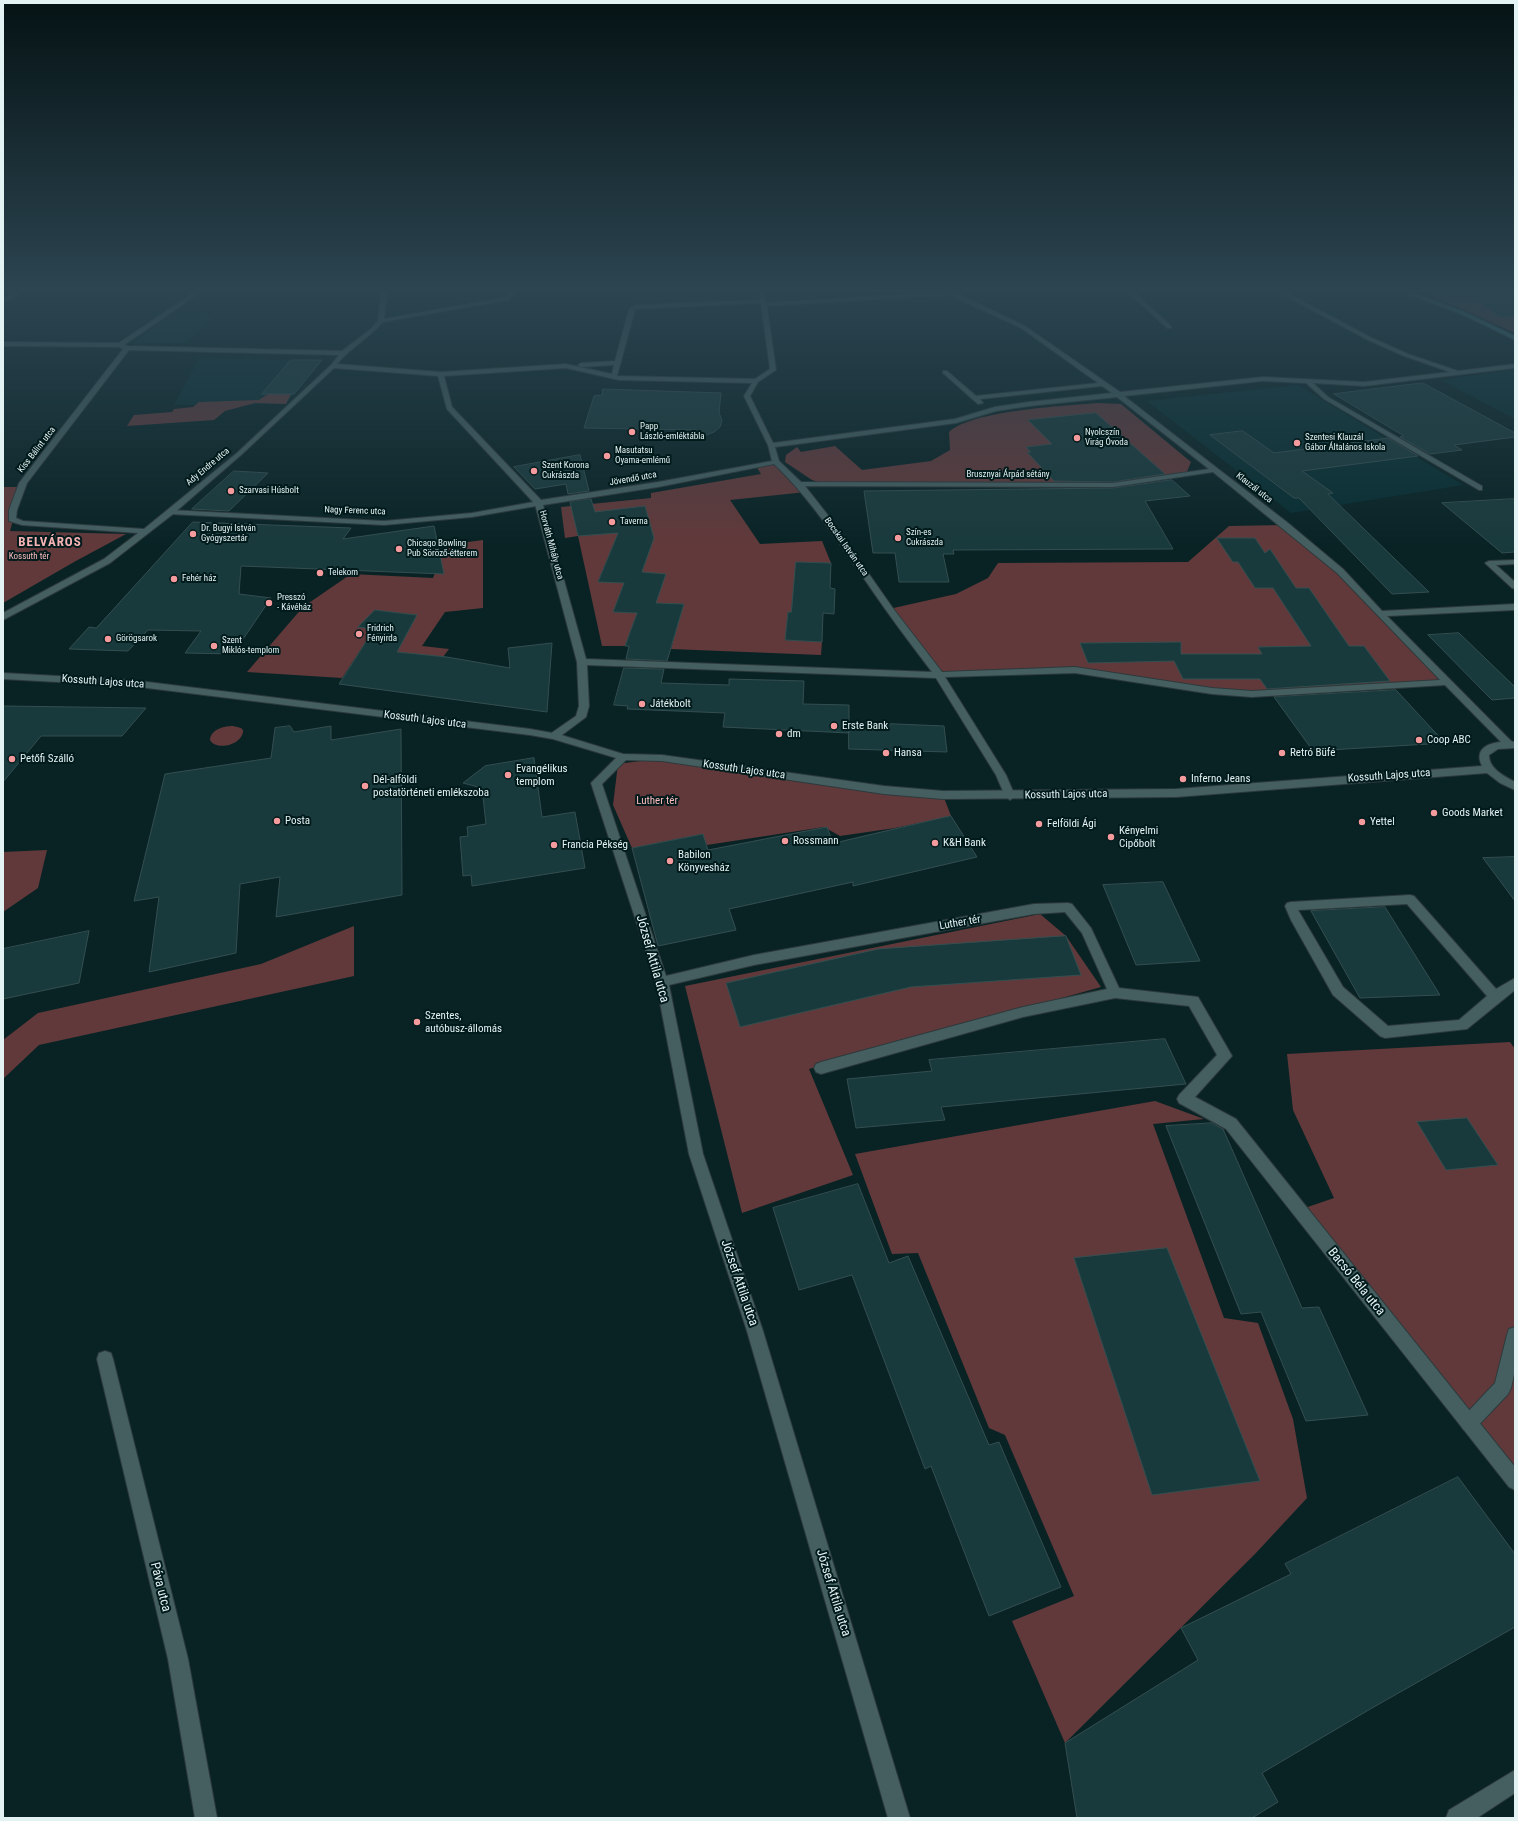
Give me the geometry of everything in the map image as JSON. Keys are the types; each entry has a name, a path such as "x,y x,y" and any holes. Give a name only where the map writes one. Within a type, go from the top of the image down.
{"street":[{"name":"Kiss Bálint utca","path":"101,378 23,483 13,510 12,519 22,523 146,531"},
{"name":"Ady Endre utca","path":"3,616 107,561 170,512 239,454 320,378"},
{"name":"Horváth Mihály utca","path":"442,378 449,408 539,503 582,662 584,706 581,717 554,736"},
{"path":"649,378 756,381 761,378"},
{"path":"952,378 988,411"},
{"name":"Klauzál utca","path":"1095,378 1285,524 1340,571 1380,614 1512,744"},
{"path":"771,445 956,421 988,411 1029,404 1263,379 1364,384 1417,378"},
{"name":"Bocskai István utca","path":"756,381 747,396 771,445 776,462 799,484 824,516 889,609 939,675 1001,775 1010,796"},
{"path":"1308,382 1326,398 1479,488"},
{"path":"974,398 1104,384"},
{"name":"Jövendő utca","path":"539,503 706,476 776,462"},
{"name":"Brusznyai Árpád sétány","path":"799,484 1113,485 1215,470"},
{"name":"Nagy Ferenc utca","path":"170,512 384,523 472,515 539,503"},
{"path":"1515,562 1489,563 1515,586"},
{"path":"1380,614 1515,607"},
{"path":"582,662 939,675 1015,671 1075,670 1212,691 1252,694 1448,682"},
{"name":"Kossuth Lajos utca","path":"3,676 130,683 554,736 623,757 662,758 884,790 944,795 1010,796 1176,793 1489,769"},
{"path":"1512,744 1493,746 1484,754 1484,760 1494,774 1515,786"},
{"name":"József Attila utca","path":"623,757 596,784 662,982 696,1154 755,1331 899,1818"},
{"path":"1495,997 1410,899 1291,906 1295,917 1338,991 1385,1032 1462,1025 1495,997 1515,984"},
{"name":"Luther tér","path":"662,982 754,960 1034,909 1068,907 1087,931 1116,993"},
{"path":"821,1068 1023,1012 1116,993"},
{"name":"Bacsó Béla utca","path":"1116,993 1193,1001 1225,1056 1184,1099 1210,1111 1230,1124 1515,1481"},
{"path":"1469,1423 1502,1388 1515,1335"},
{"name":"Páva utca","path":"105,1359 178,1659 206,1818"},
{"path":"1457,1818 1515,1781"}],"shaded area":[{"path":"188,378 307,378 286,404 174,405"},
{"path":"1455,378 1515,378 1515,419 1441,380"},
{"name":"Szentesi Klauzál Gábor Általános Iskola","path":"1298,385 1463,485 1291,513 1147,401"}],"green space":[{"path":"268,394 291,394 286,404 255,403 225,411 214,420 127,426 134,415 172,412 174,409 193,407 199,402 259,400"},
{"path":"1098,403 1121,404 1191,462 1186,474 1113,485 825,484 812,480 785,462 786,455 797,447 801,452 835,446 862,470 931,461 950,450 949,432 961,425 978,419 1020,410"},
{"path":"776,462 806,492 730,500 760,544 822,541 831,563 796,562 794,587 795,612 788,612 785,640 822,642 821,655 671,649 683,605 656,603 665,574 639,572 613,545 598,581 624,583 613,612 637,613 625,646 602,646 578,536 565,538 561,507 651,498 651,493 761,474 756,466"},
{"name":"Kossuth tér","path":"3,487 22,487 10,531 126,534 3,603"},
{"path":"1285,525 1340,571 1448,682 1252,694 1075,670 939,675 889,609 956,594 988,578 998,563 1188,562 1229,526"},
{"path":"483,540 483,608 445,612 422,646 449,649 443,657 397,652 417,615 375,610 359,627 374,629 342,678 247,672 303,607 351,574 433,578 446,545"},
{"path":"233,726 243,730 242,735 235,742 224,746 213,744 210,740 213,733 218,729"},
{"name":"Luther tér","path":"662,758 943,795 951,816 895,828 840,836 824,827 707,845 702,834 632,848 613,805 618,764"},
{"path":"47,850 38,888 3,912 3,852"},
{"path":"1040,914 1066,936 1101,987 809,1069 853,1175 742,1213 685,986"},
{"path":"354,926 354,976 39,1045 3,1079 3,1040 38,1013 261,964"},
{"path":"1510,1042 1515,1049 1515,1481 1299,1210 1334,1198 1293,1110 1287,1054"},
{"path":"1155,1101 1204,1119 1153,1124 1224,1318 1258,1323 1293,1419 1307,1498 1255,1554 1065,1743 1012,1621 1074,1596 1005,1435 989,1428 918,1253 892,1254 855,1154"}],"building":[{"path":"276,378 307,378 294,394 262,394"},
{"path":"1423,383 1515,433 1515,437 1454,445 1462,450 1430,454 1400,437 1404,436 1334,394"},
{"path":"603,389 721,393 719,413 722,420 720,427 714,432 704,436 696,430 584,428 594,396 602,395"},
{"name":"Nyolcszín Virág Óvoda","path":"1096,413 1165,474 1113,482 1054,481 1027,452 1031,452 1026,447 1052,444 1028,420"},
{"path":"1243,431 1274,453 1388,438 1418,456 1302,471 1333,493 1328,494 1429,592 1392,594 1299,498 1294,498 1210,435"},
{"name":"Szent Korona Cukrászda","path":"580,455 589,491 568,494 566,484 535,489 514,467"},
{"name":"Szarvasi Húsbolt","path":"234,471 268,473 229,511 192,509"},
{"path":"1172,480 1190,496 1145,501 1173,549 953,550 954,554 943,554 949,582 899,582 895,553 873,553 864,491 1113,488"},
{"path":"591,499 595,512 645,506 654,538 642,572 666,574 656,603 684,604 667,661 626,659 629,646 625,646 637,613 613,612 624,583 598,582 618,533 578,536 570,502"},
{"path":"1515,499 1515,552 1502,553 1442,503"},
{"path":"193,522 351,528 343,539 434,526 444,574 241,566 239,594 271,598 233,654 185,653 201,631 148,630 128,651 69,649 89,627 96,628"},
{"path":"1217,538 1255,538 1265,553 1270,549 1296,588 1309,588 1349,646 1364,646 1390,681 1267,689 1260,679 1183,679 1174,661 1088,663 1080,643 1181,642 1181,654 1262,654 1258,647 1311,646 1273,588 1255,588 1238,562 1233,562"},
{"path":"796,562 831,563 830,588 835,589 834,614 823,613 822,642 785,640 788,612 791,612"},
{"path":"375,610 417,615 397,652 447,657 510,668 508,648 552,643 547,712 339,684 374,629 358,627"},
{"path":"1459,633 1515,687 1515,698 1492,700 1428,635"},
{"path":"624,668 664,669 661,683 729,685 729,679 804,681 803,704 849,705 849,733 723,727 725,713 627,709 628,706 614,705"},
{"path":"1396,690 1445,743 1313,751 1274,697"},
{"name":"Petőfi Szálló","path":"3,706 146,708 122,736 41,736 3,782"},
{"path":"849,722 944,726 947,752 849,749"},
{"name":"Posta","path":"290,726 294,732 331,726 331,740 401,729 402,895 276,917 280,877 240,884 236,953 149,972 159,897 134,901 165,774 271,758 275,728"},
{"path":"534,758 542,817 575,812 585,868 472,886 471,875 463,876 460,837 468,836 467,827 486,824 482,788 463,783 485,766"},
{"path":"951,816 977,857 853,886 853,882 729,909 736,930 658,946 632,848 703,834 708,850 827,827 833,843"},
{"path":"1515,857 1515,901 1483,858"},
{"path":"1163,882 1200,961 1136,965 1103,885"},
{"path":"1385,907 1440,995 1360,998 1311,911"},
{"path":"89,931 79,983 3,999 3,949"},
{"path":"1066,936 1081,975 911,987 740,1027 726,983 878,949"},
{"path":"1165,1039 1186,1084 941,1107 945,1120 856,1128 847,1079 932,1071 929,1060"},
{"path":"1467,1118 1498,1165 1446,1170 1417,1122"},
{"path":"1212,1123 1223,1129 1302,1308 1319,1307 1368,1415 1306,1421 1261,1312 1241,1314 1166,1126"},
{"path":"858,1184 889,1263 908,1256 989,1445 999,1442 1061,1587 989,1616 931,1466 925,1469 852,1275 799,1290 773,1208"},
{"path":"1167,1248 1260,1481 1152,1495 1074,1258"},
{"path":"1458,1477 1515,1554 1515,1627 1372,1708 1262,1773 1278,1802 1252,1818 1077,1818 1065,1743 1198,1660 1181,1628 1291,1574 1285,1564"}],"place":[{"name":"Papp László-emléktábla","path":"632,432"},
{"name":"Nyolcszín Virág Óvoda","path":"1077,438"},
{"name":"Szentesi Klauzál Gábor Általános Iskola","path":"1297,443"},
{"name":"Masutatsu Oyama-emlémű","path":"607,456"},
{"name":"Szent Korona Cukrászda","path":"534,471"},
{"name":"Szarvasi Húsbolt","path":"231,491"},
{"name":"Taverna","path":"612,522"},
{"name":"Dr. Bugyi István Gyógyszertár","path":"193,534"},
{"name":"Szín-es Cukrászda","path":"898,538"},
{"name":"Chicago Bowling Pub Söröző-étterem","path":"399,549"},
{"name":"Telekom","path":"320,573"},
{"name":"Fehér ház","path":"174,579"},
{"name":"Presszó - Kávéház","path":"269,603"},
{"name":"Fridrich Fényirda","path":"359,634"},
{"name":"Görögsarok","path":"108,639"},
{"name":"Szent Miklós-templom","path":"214,646"},
{"name":"Játékbolt","path":"642,704"},
{"name":"Erste Bank","path":"834,726"},
{"name":"dm","path":"779,734"},
{"name":"Coop ABC","path":"1419,740"},
{"name":"Hansa","path":"886,753"},
{"name":"Retró Büfé","path":"1282,753"},
{"name":"Petőfi Szálló","path":"12,759"},
{"name":"Evangélikus templom","path":"508,775"},
{"name":"Inferno Jeans","path":"1183,779"},
{"name":"Dél-alföldi postatörténeti emlékszoba","path":"365,786"},
{"name":"Goods Market","path":"1434,813"},
{"name":"Posta","path":"277,821"},
{"name":"Yettel","path":"1362,822"},
{"name":"Felföldi Ági","path":"1039,824"},
{"name":"Kényelmi Cipőbolt","path":"1111,837"},
{"name":"Rossmann","path":"785,841"},
{"name":"K&H Bank","path":"935,843"},
{"name":"Francia Pékség","path":"554,845"},
{"name":"Babilon Könyvesház","path":"670,861"},
{"name":"Szentes, autóbusz-állomás","path":"417,1022"}],"district":[{"name":"BELVÁROS","path":"50,543"}]}
